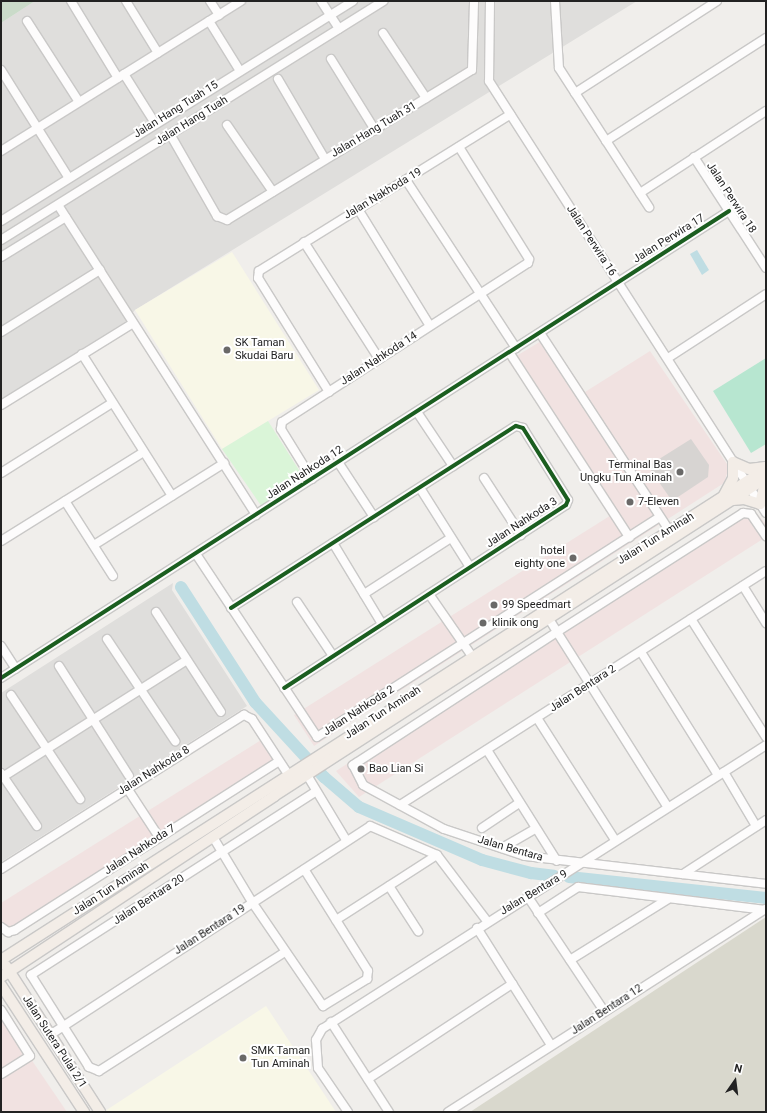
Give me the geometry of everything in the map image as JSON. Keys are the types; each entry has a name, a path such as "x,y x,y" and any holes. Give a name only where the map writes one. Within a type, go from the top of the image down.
{"main road":[{"path":"766,468 748,469 733,462 733,478 727,499 744,499 760,504 766,478"},
{"name":"Jalan Tun Aminah","path":"5,974 307,774 549,619 748,485 766,468"},
{"name":"Jalan Tun Aminah","path":"748,485 766,478"},
{"name":"Jalan Tun Aminah","path":"1,959 669,530 727,499"},
{"name":"Jalan Sutera Pulai 2/1","path":"1,959 5,974 50,1035 96,1111"},
{"path":"1,984 84,1112"}],"street":[{"path":"70,1 155,123"},
{"path":"126,1 158,53"},
{"path":"210,1 219,15"},
{"path":"1,150 241,1"},
{"path":"321,1 339,29"},
{"name":"Jalan Hang Tuah 15","path":"1,221 68,177 331,16 353,1"},
{"name":"Jalan Hang Tuah","path":"1,240 383,1"},
{"name":"Jalan Hang Tuah 31","path":"170,134 217,216 227,220 472,70 474,1"},
{"name":"Jalan Perwira 16","path":"490,1 489,81 766,513"},
{"path":"555,1 556,59 575,93 648,207"},
{"path":"575,93 716,1"},
{"path":"27,21 79,102"},
{"path":"209,21 240,71"},
{"path":"382,33 426,98"},
{"path":"606,142 766,38"},
{"path":"331,59 376,130"},
{"path":"1,70 68,177"},
{"path":"278,79 325,159"},
{"path":"640,193 766,111"},
{"name":"Jalan Nakhoda 19","path":"329,392 258,274 304,242 510,115"},
{"path":"227,125 272,192"},
{"name":"Jalan Nahkoda 14","path":"312,479 281,429 288,418 523,268 529,259 459,147"},
{"name":"Jalan Perwira 18","path":"694,157 766,268"},
{"path":"406,180 481,294 513,350 629,538"},
{"path":"58,205 256,515"},
{"path":"358,209 430,326"},
{"name":"Jalan Perwira 17","path":"618,282 729,211"},
{"path":"1,257 66,217"},
{"path":"304,242 379,359"},
{"path":"1,332 100,270"},
{"name":"Jalan Nahkoda 12","path":"1,678 618,282"},
{"path":"668,358 766,294"},
{"path":"1,405 133,323"},
{"path":"540,333 669,530"},
{"path":"82,354 142,453 172,496"},
{"path":"1,473 112,403"},
{"path":"417,412 453,466"},
{"name":"Jalan Nahkoda 3","path":"231,608 516,426 523,428 568,500 566,506 284,688"},
{"path":"2,537 65,501 142,453"},
{"path":"338,462 374,517"},
{"path":"94,545 224,463"},
{"path":"484,478 521,535"},
{"path":"420,488 470,568"},
{"path":"65,501 113,576"},
{"path":"557,632 743,513 751,514 766,536"},
{"name":"Jalan Nahkoda 2","path":"196,554 317,737 660,517"},
{"path":"364,594 451,538"},
{"path":"333,543 382,624"},
{"name":"Jalan Bentara 2","path":"400,805 766,571"},
{"path":"743,586 766,623"},
{"path":"429,594 472,656"},
{"path":"298,602 333,656"},
{"path":"156,612 221,712"},
{"path":"549,619 667,806"},
{"path":"691,619 766,737"},
{"name":"Jalan Bentara","path":"557,632 354,763 352,767 363,785 444,829 502,848 557,861 766,884"},
{"path":"107,639 140,691 175,740"},
{"path":"1,646 16,669"},
{"path":"641,652 756,826"},
{"path":"37,826 2,776 140,691 187,660"},
{"path":"59,666 129,776"},
{"path":"11,695 80,799"},
{"name":"Jalan Nahkoda 8","path":"1,868 244,715 252,719 288,774"},
{"path":"537,718 615,840"},
{"name":"Jalan Bentara 9","path":"348,1112 318,1068 315,1051 316,1040 322,1029 487,921 584,864 615,840 667,806 766,745"},
{"path":"487,750 535,829 557,861"},
{"name":"Jalan Nahkoda 7","path":"1,927 8,932 15,930 279,761"},
{"path":"307,774 346,840"},
{"path":"127,788 159,837"},
{"name":"Jalan Bentara 20","path":"285,952 99,1071 89,1067 32,978 33,973 222,853 316,791"},
{"path":"482,828 519,803"},
{"path":"683,874 766,820"},
{"name":"Jalan Bentara 19","path":"50,1035 62,1025 304,869 346,840 370,826 437,855"},
{"path":"502,848 535,829"},
{"path":"213,837 252,902 323,1006 369,976 304,869"},
{"path":"336,920 437,855 487,921"},
{"path":"389,886 418,931"},
{"path":"538,914 573,890 582,888 765,909"},
{"path":"528,897 604,1011"},
{"path":"570,960 668,899"},
{"name":"Jalan Bentara 12","path":"448,1112 765,909"},
{"path":"477,928 551,1045"},
{"path":"368,1079 512,984"},
{"path":"1,1010 30,1056 1,1074"},
{"path":"332,1022 389,1112"}],"shaded area":[{"path":"1,1 35,1 1,23"},
{"path":"35,1 637,1 135,310 125,322 1,400 1,23"},
{"name":"SK Taman Skudai Baru","path":"232,252 319,390 222,449 135,310"},
{"path":"548,337 585,392 650,351 729,467 724,483 314,746 294,715 616,512 508,361"},
{"path":"740,509 753,509 766,524 766,537 359,797 336,771"},
{"path":"173,583 172,590 247,706 1,862 1,693"},
{"path":"261,740 276,760 15,928 5,929 1,922 1,903"},
{"path":"766,917 766,1112 470,1112"},
{"name":"SMK Taman Tun Aminah","path":"266,1006 336,1112 105,1111"},
{"path":"1,1015 67,1112 1,1112"}],"green space":[{"path":"766,358 766,444 751,453 713,391"},
{"path":"268,421 304,478 262,507 222,449"}],"water":[{"path":"697,250 709,270 702,275 690,254"}],"building":[{"name":"Terminal Bas Ungku Tun Aminah","path":"691,439 709,465 708,477 672,501 648,466"}],"waterway":[{"path":"181,587 255,702 324,777 359,807 482,860 531,873 554,876"},
{"path":"569,877 766,898"}],"cycle path":[{"path":"1,678 729,211"},
{"path":"231,608 516,426 523,428 568,500 566,505 284,688"}],"place":[{"name":"SK Taman Skudai Baru","path":"227,350"},
{"name":"Terminal Bas Ungku Tun Aminah","path":"680,472"},
{"name":"7-Eleven","path":"630,502"},
{"name":"hotel eighty one","path":"573,558"},
{"name":"99 Speedmart","path":"494,605"},
{"name":"klinik ong","path":"483,623"},
{"name":"Bao Lian Si","path":"361,769"},
{"name":"SMK Taman Tun Aminah","path":"243,1058"}]}
